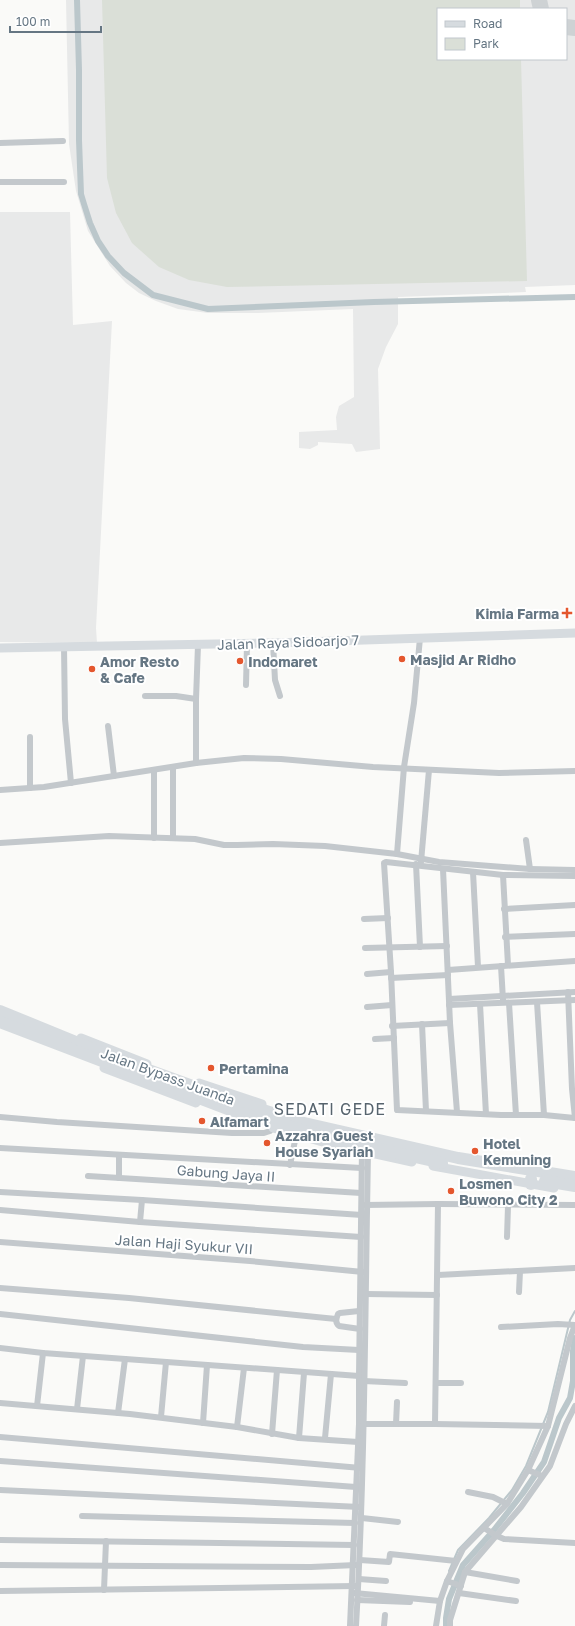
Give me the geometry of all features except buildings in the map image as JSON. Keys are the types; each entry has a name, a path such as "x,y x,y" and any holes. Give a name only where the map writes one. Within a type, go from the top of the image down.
{"highway":[{"name":"Jalan Bypass Juanda","path":"0,1011 53,1037 113,1061 300,1122 364,1147 433,1164 536,1176"},
{"name":"Jalan Bypass Juanda","path":"0,1022 53,1037"},
{"name":"Jalan Bypass Juanda","path":"364,1147 382,1139 508,1165 536,1176 575,1186"},
{"name":"Jalan Bypass Juanda","path":"559,1182 575,1177"}],"street":[{"path":"0,143 63,141"},
{"path":"0,182 64,182"},
{"name":"Jalan Raya Sidoarjo 7","path":"0,648 248,644 575,633"},
{"path":"397,854 404,767 414,703 420,638"},
{"path":"273,643 275,680 280,696"},
{"path":"246,685 248,644"},
{"path":"196,763 198,645"},
{"path":"64,646 65,719 71,783"},
{"path":"144,696 176,696 196,698"},
{"path":"108,726 114,776"},
{"path":"30,737 30,788"},
{"path":"0,790 71,783 196,763 248,758 281,759 374,767 404,767 429,770 499,773 575,771"},
{"path":"173,767 173,838"},
{"path":"154,770 154,838"},
{"path":"420,947 418,865 421,858 429,770"},
{"path":"0,843 109,836 195,839 224,845 273,844 325,846 397,854 439,862 530,869 575,870"},
{"path":"526,840 530,869"},
{"path":"568,992 572,1031 575,1118 544,1115 397,1110 394,1038 392,1026 390,947 384,862 503,875 575,876"},
{"path":"443,869 450,1023 457,1112"},
{"path":"473,872 478,968"},
{"path":"503,875 505,1001 516,1115"},
{"path":"504,909 575,905"},
{"path":"364,919 388,918"},
{"path":"505,937 575,934"},
{"path":"365,948 447,946"},
{"path":"367,974 391,975 448,972 478,968 575,961"},
{"path":"449,1002 480,1004 575,992"},
{"path":"449,1002 537,1002 575,1000"},
{"path":"537,1002 544,1115"},
{"path":"480,1004 486,1114"},
{"path":"0,1005 53,1037"},
{"path":"367,1006 392,1005"},
{"path":"392,1026 450,1023"},
{"path":"422,1024 426,1111"},
{"path":"0,1026 53,1037"},
{"path":"375,1039 394,1038"},
{"path":"113,1061 146,1085 205,1107 296,1136 364,1147"},
{"path":"113,1061 187,1079 271,1107 382,1139"},
{"path":"0,1117 232,1133 264,1133 273,1128"},
{"path":"290,1165 296,1136"},
{"path":"350,1626 356,1584 362,1518 356,1487 360,1468 358,1442 362,1424 359,1376 362,1361 366,1294 361,1237 364,1205 361,1194 364,1147"},
{"path":"358,1563 354,1545 355,1523 359,1507 364,1381 362,1361 359,1350 359,1311 363,1272 364,1147"},
{"path":"0,1148 362,1168"},
{"path":"119,1155 119,1178"},
{"path":"536,1176 575,1173"},
{"name":"Gabung Jaya II","path":"88,1176 361,1194"},
{"path":"559,1182 575,1192"},
{"path":"0,1192 362,1215"},
{"path":"140,1222 142,1200"},
{"path":"435,1424 438,1204"},
{"path":"364,1205 575,1205"},
{"path":"507,1237 508,1206"},
{"path":"0,1210 140,1222 361,1237"},
{"name":"Jalan Haji Syukur VII","path":"0,1242 250,1261 363,1272"},
{"path":"438,1275 575,1268"},
{"path":"519,1292 520,1271"},
{"path":"0,1288 129,1298 336,1319"},
{"path":"366,1294 437,1294"},
{"path":"359,1311 340,1313 336,1319 339,1326 360,1329"},
{"path":"0,1314 304,1347 359,1350"},
{"path":"450,1626 450,1620 459,1593 454,1584 454,1561 463,1549 491,1533 521,1507 535,1473 545,1426 570,1338 572,1325 501,1327"},
{"path":"0,1348 83,1356 359,1376"},
{"path":"37,1406 42,1352"},
{"path":"77,1409 83,1356"},
{"path":"118,1413 125,1359"},
{"path":"161,1417 166,1362"},
{"path":"203,1422 207,1365"},
{"path":"237,1427 244,1368"},
{"path":"272,1434 277,1370"},
{"path":"300,1438 304,1373"},
{"path":"324,1438 331,1374"},
{"path":"364,1381 405,1383"},
{"path":"436,1383 461,1383"},
{"path":"396,1424 397,1402"},
{"path":"0,1403 161,1417 237,1427 300,1438 324,1438 358,1442"},
{"path":"436,1626 437,1602 465,1572 491,1533 504,1503 535,1473 550,1466 562,1439 566,1424 575,1406"},
{"path":"362,1424 545,1426"},
{"path":"0,1437 360,1468"},
{"path":"0,1461 356,1487"},
{"path":"0,1490 359,1507"},
{"path":"468,1492 493,1497 504,1503"},
{"path":"82,1516 355,1523"},
{"path":"362,1518 398,1522"},
{"path":"491,1533 504,1538 575,1543"},
{"path":"0,1540 354,1545"},
{"path":"104,1590 106,1541"},
{"path":"0,1565 311,1566 390,1562 390,1554 454,1561"},
{"path":"465,1572 518,1581"},
{"path":"0,1591 356,1584 386,1581"},
{"path":"355,1593 437,1602"},
{"path":"355,1593 357,1600 356,1626"},
{"path":"459,1593 516,1601"},
{"path":"357,1600 437,1602"},
{"path":"384,1626 385,1615"}],"shaded area":[{"path":"66,0 575,0 575,285 525,287 526,292 398,297 398,324 386,347 378,369 380,449 356,452 352,444 318,442 318,445 310,449 299,448 299,432 337,430 336,417 339,406 354,397 353,309 258,313 208,313 178,309 156,301 139,293 126,283 110,266 88,231 76,191 69,144"},
{"path":"0,212 70,212 73,325 112,321 96,628 97,643 0,642"}],"green space":[{"path":"102,0 520,0 520,8 437,8 437,60 521,60 527,281 227,287 189,280 159,267 132,243 116,213 107,178"}],"waterway":[{"path":"77,0 81,194 90,223 98,241 108,256 124,273 153,295 208,309 374,302 575,297"},
{"path":"449,1571 458,1550 489,1518 512,1490 526,1466 548,1412 570,1320 575,1311"},
{"path":"446,1626 449,1599 463,1565 494,1530 523,1493 544,1462 559,1418 570,1398 573,1381 573,1351 575,1338"}],"taxiway":[{"path":"539,0 541,8"},
{"path":"567,27 575,28"}],"place":[{"name":"Kimia Farma","path":"567,613"},
{"name":"Masjid Ar Ridho","path":"402,659"},
{"name":"Indomaret","path":"240,661"},
{"name":"Amor Resto & Cafe","path":"92,669"},
{"name":"Pertamina","path":"211,1068"},
{"name":"Alfamart","path":"202,1121"},
{"name":"Azzahra Guest House Syariah","path":"267,1143"},
{"name":"Hotel Kemuning","path":"475,1151"},
{"name":"Losmen Buwono City 2","path":"451,1191"}],"district":[{"name":"SEDATI GEDE","path":"330,1109"}]}
